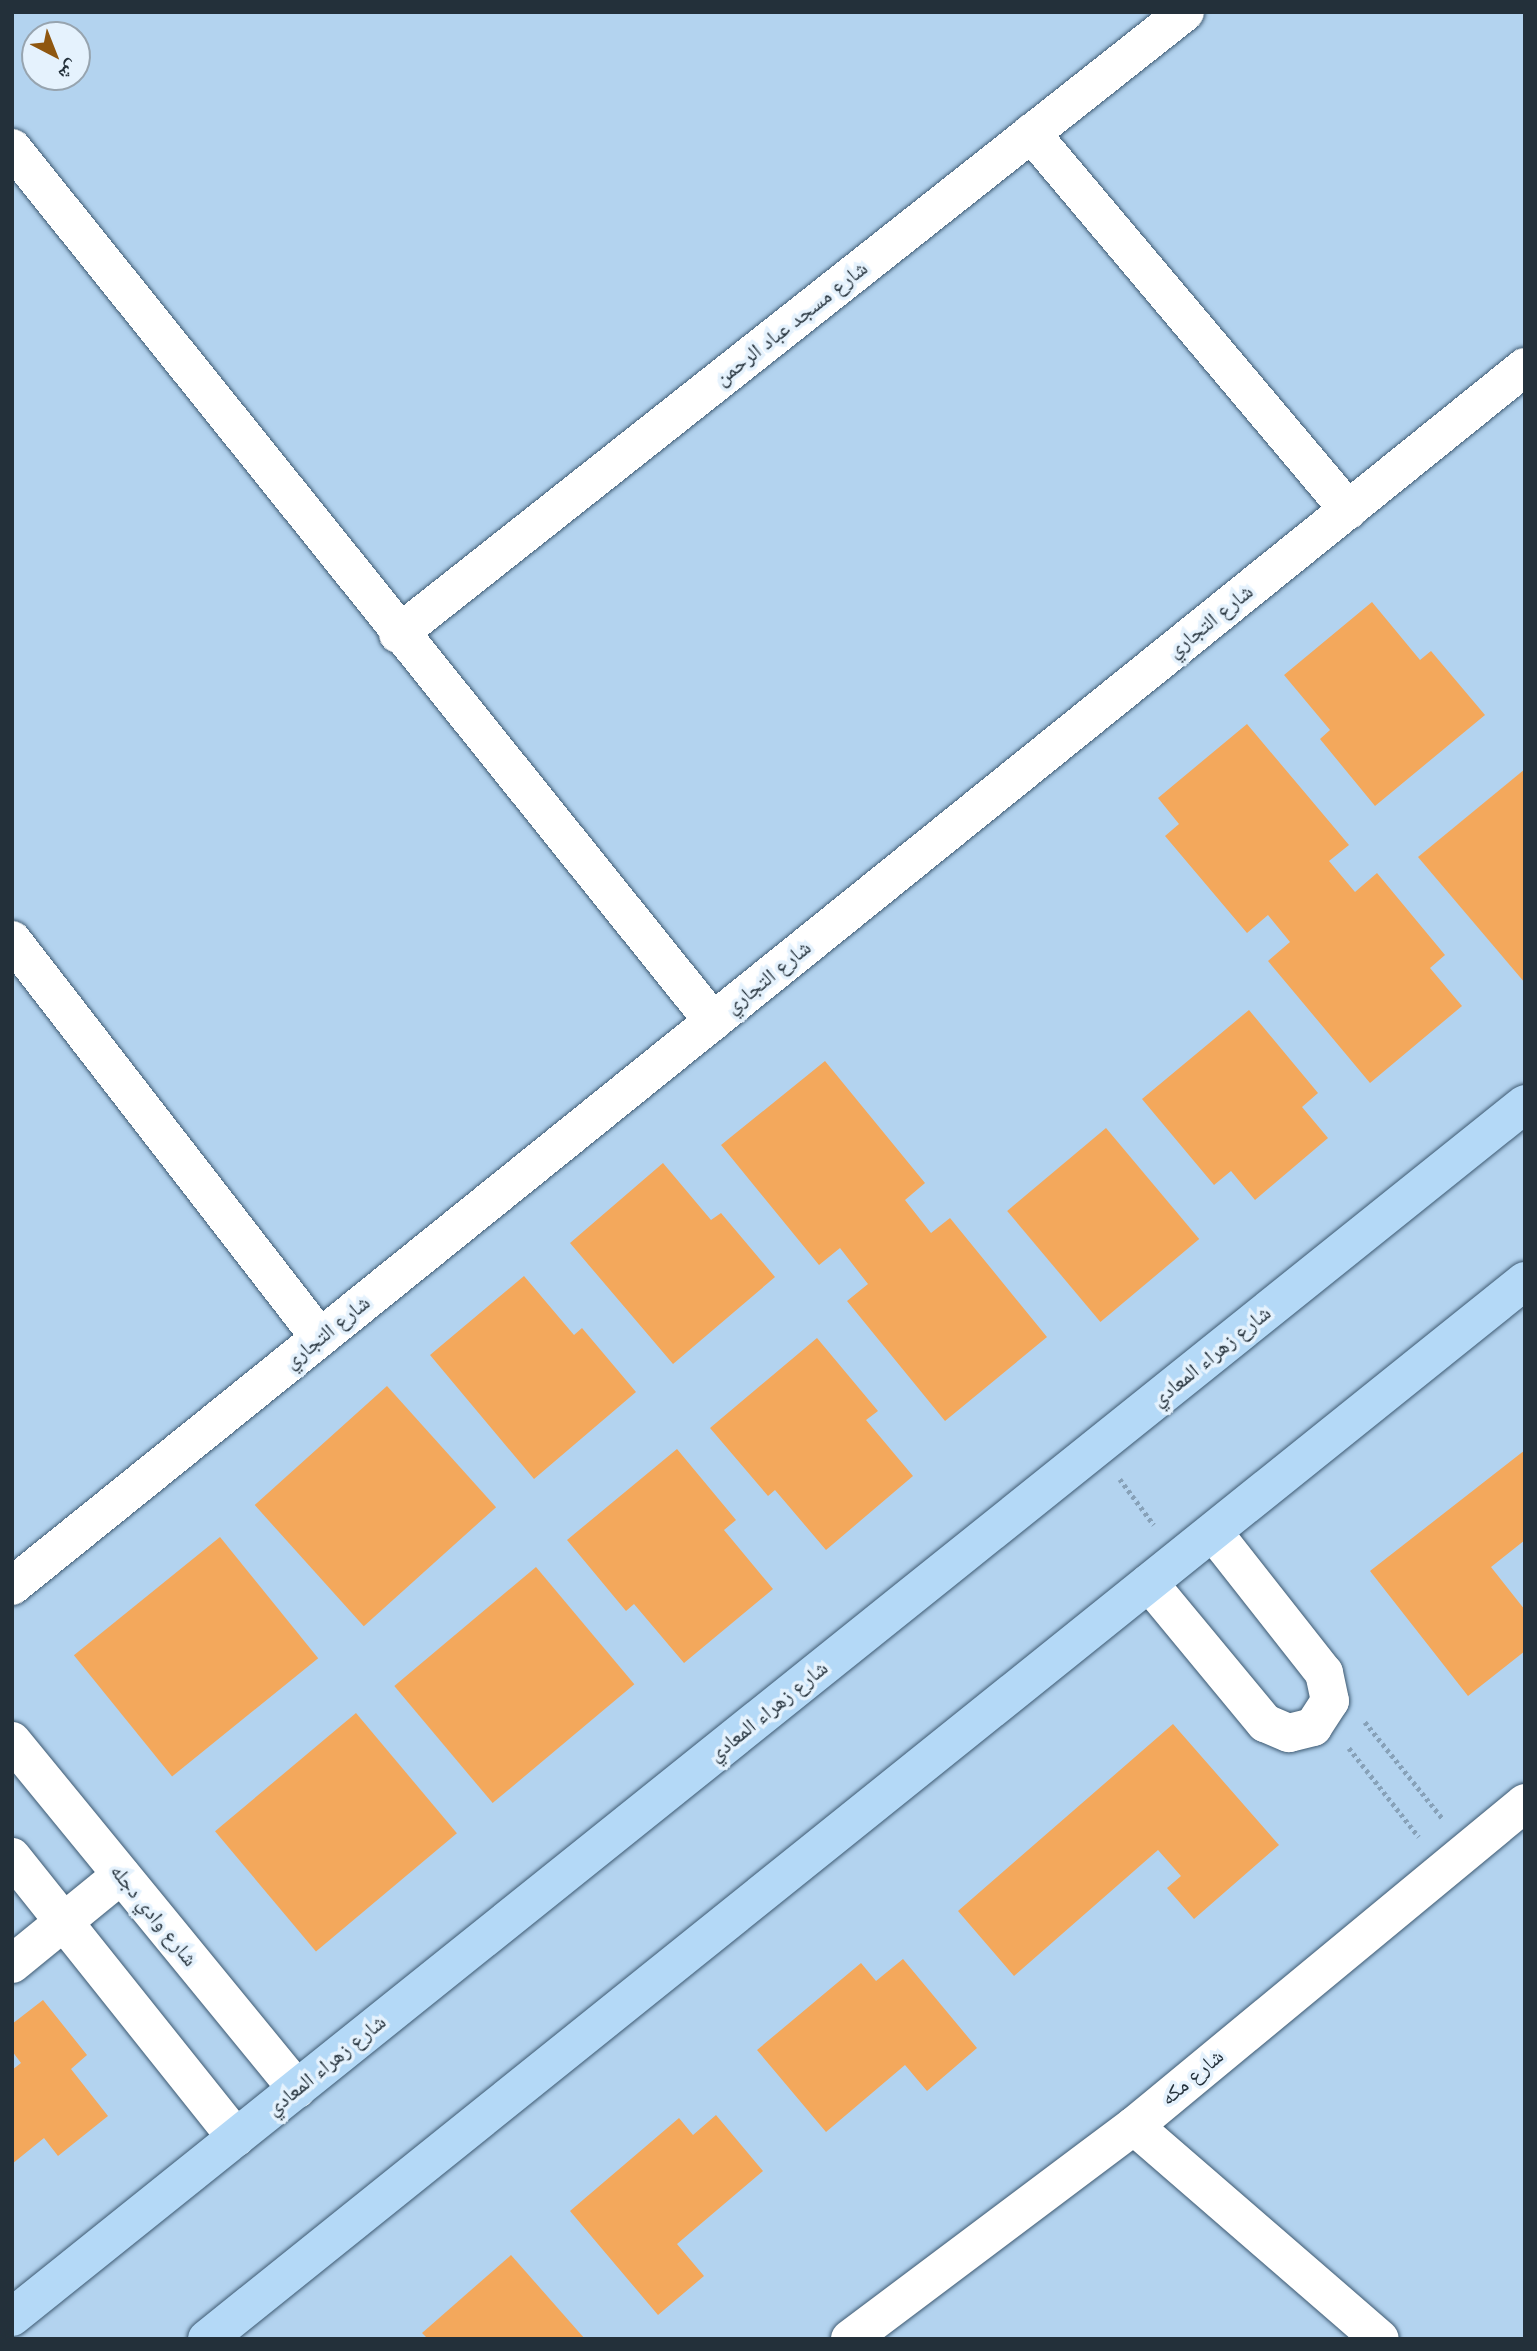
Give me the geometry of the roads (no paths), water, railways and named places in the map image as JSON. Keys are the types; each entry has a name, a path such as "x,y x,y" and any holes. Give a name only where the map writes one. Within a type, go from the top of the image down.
{"main road":[{"name":"شارع زهراء المعادي","path":"12,2317 1525,1104"},
{"path":"207,2339 1525,1281"}],"street":[{"name":"شارع مسجد عباد الرحمن","path":"398,634 1185,12"},
{"path":"1031,133 1348,510"},
{"path":"12,148 398,634 713,1021"},
{"name":"شارع التجاري","path":"12,1586 1525,367"},
{"path":"12,940 320,1338"},
{"path":"1149,1583 1265,1724 1289,1733 1313,1727 1330,1701 1324,1672 1213,1532"},
{"name":"شارع وادي دجله","path":"12,1741 297,2089"},
{"name":"شارع مكه","path":"852,2338 1133,2126 1525,1803"},
{"path":"12,1857 236,2138"},
{"path":"12,1964 121,1875"},
{"path":"1133,2126 1380,2339"}]}
